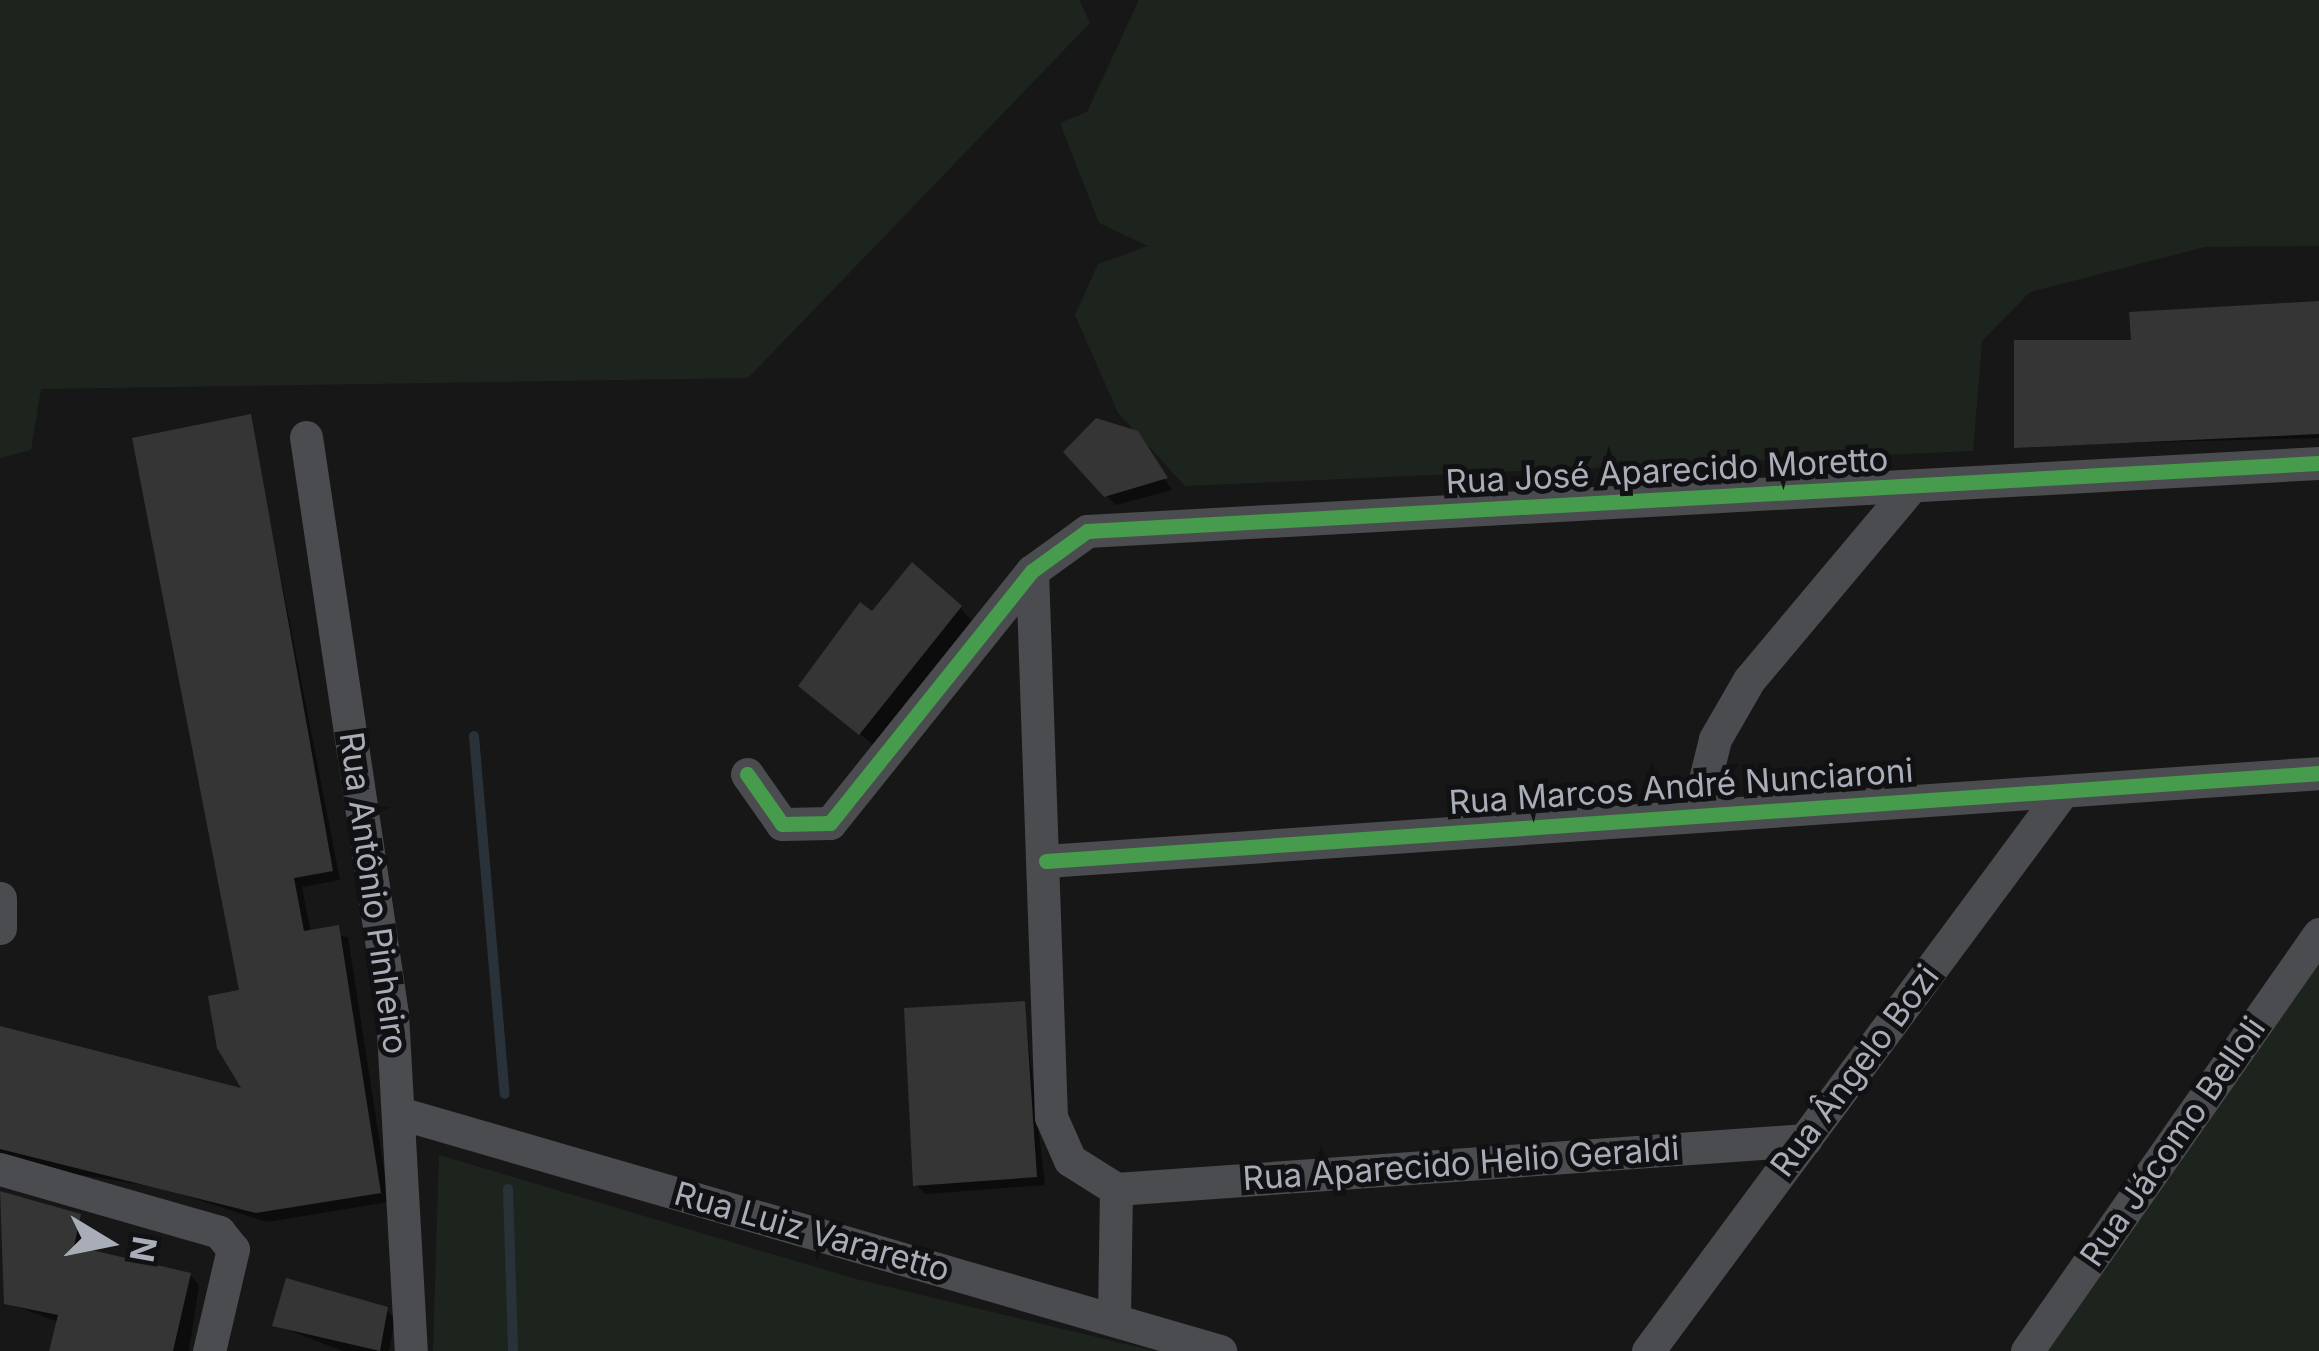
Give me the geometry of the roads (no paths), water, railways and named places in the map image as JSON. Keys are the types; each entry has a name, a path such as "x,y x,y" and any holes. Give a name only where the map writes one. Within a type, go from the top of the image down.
{"street":[{"name":"Rua Antônio Pinheiro","path":"306,437 403,1114 411,1351"},
{"name":"Rua José Aparecido Moretto","path":"747,774 782,824 830,823 1032,571 1087,531 2319,463"},
{"path":"1696,816 1715,739 1749,680 1910,488"},
{"path":"1032,571 1046,861 1051,1117 1070,1160 1117,1189 1114,1319"},
{"name":"Rua Marcos André Nunciaroni","path":"1046,861 2319,773"},
{"name":"Rua Ângelo Bozi","path":"1648,1351 2063,791"},
{"path":"0,898 0,928"},
{"name":"Rua Jácomo Belloli","path":"2027,1351 2319,934"},
{"name":"Rua Luiz Vararetto","path":"403,1114 1220,1351"},
{"name":"Rua Aparecido Helio Geraldi","path":"1117,1189 1805,1140"},
{"path":"0,1169 219,1232 232,1249 208,1351"}],"waterway":[{"path":"474,736 505,1094"},
{"path":"508,1189 513,1351"}]}
